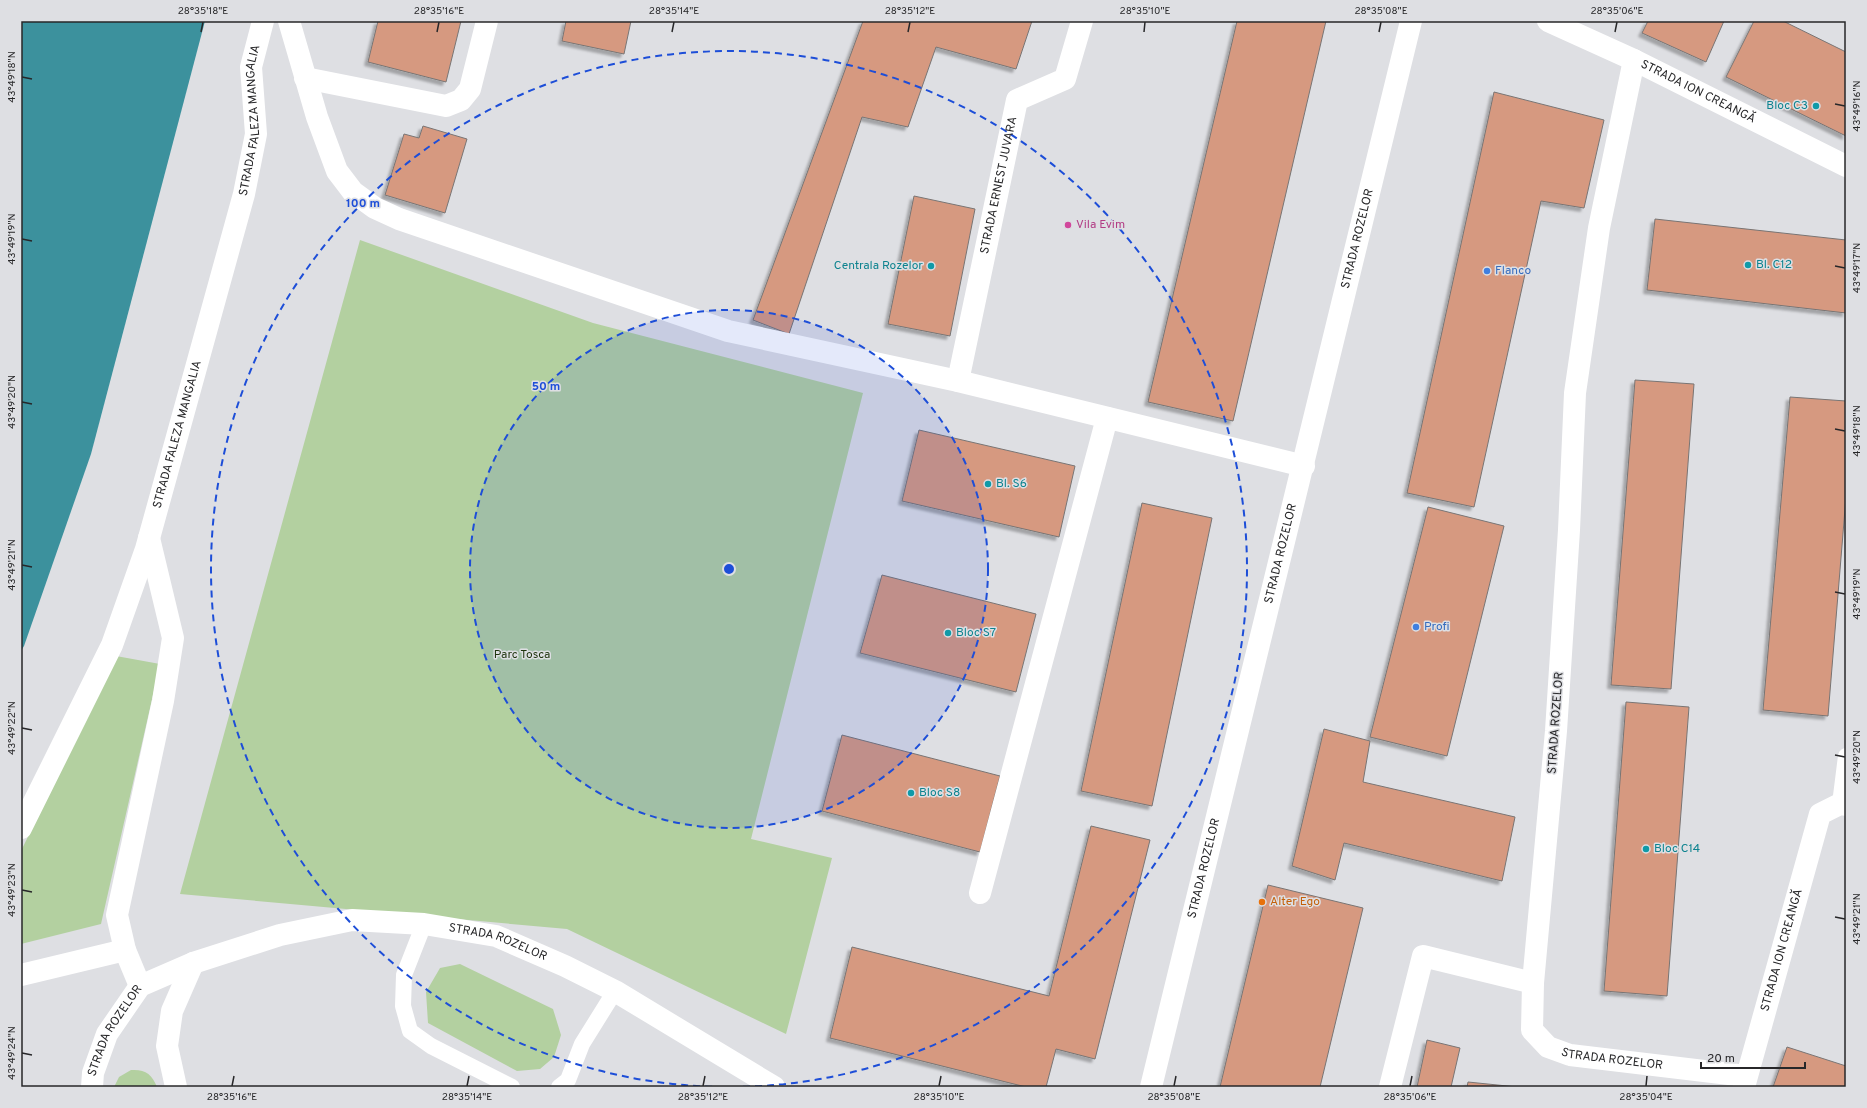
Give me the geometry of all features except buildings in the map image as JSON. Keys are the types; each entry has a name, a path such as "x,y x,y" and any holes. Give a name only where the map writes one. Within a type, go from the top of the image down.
{"street":[{"name":"STRADA FALEZA MANGALIA","path":"21,828 112,645 149,538 244,194 256,134 251,67 263,21"},
{"path":"289,21 317,117 337,171 353,192 375,208 399,219 728,331 958,381 1304,466"},
{"path":"305,78 446,106 462,100 470,89 487,21"},
{"name":"STRADA ERNEST JUVARA","path":"958,381 1017,100 1065,79 1082,21"},
{"name":"STRADA ROZELOR","path":"1151,1087 1304,466 1411,21"},
{"name":"STRADA ION CREANGĂ","path":"1548,21 1634,60 1846,166"},
{"name":"STRADA ROZELOR","path":"1634,60 1599,228 1575,394 1569,530 1556,731 1533,983 1532,1030 1548,1047 1570,1055 1745,1082"},
{"path":"980,893 1107,418"},
{"path":"140,986 125,950 117,915 163,701 173,638 149,538"},
{"name":"STRADA ION CREANGĂ","path":"1745,1082 1820,814 1843,804"},
{"name":"STRADA ROZELOR","path":"92,1087 92,1073 107,1034 140,986 193,963 280,935 352,920 424,924 496,936 565,966 615,991 774,1087"},
{"path":"21,975 125,950"},
{"path":"1390,1087 1423,956 1533,983"},
{"path":"176,1087 167,1046 172,1011 193,963"}],"lane":[{"path":"1843,804 1846,756"},
{"path":"424,924 404,975 403,1006 410,1031 431,1046 512,1087"},
{"path":"559,1087 568,1080 582,1044 615,991"}],"green space":[{"name":"Parc Tosca","path":"360,240 593,323 863,393 751,839 832,858 786,1034 567,929 180,894"},
{"path":"116,656 160,664 101,924 21,944 21,851"},
{"path":"460,964 553,1009 561,1035 554,1057 540,1069 517,1071 428,1023 426,992 440,968"},
{"path":"131,1070 140,1070 147,1073 153,1079 157,1087 114,1087 119,1077"}],"water":[{"path":"21,21 205,21 91,454 21,651"}],"place":[{"name":"Bloc C3","path":"1816,106"},
{"name":"Vila Evim","path":"1068,225"},
{"name":"Bl. C12","path":"1748,265"},
{"name":"Centrala Rozelor","path":"931,266"},
{"name":"Flanco","path":"1487,271"},
{"name":"Bl. S6","path":"988,484"},
{"name":"Profi","path":"1416,627"},
{"name":"Bloc S7","path":"948,633"},
{"name":"Bloc S8","path":"911,793"},
{"name":"Bloc C14","path":"1646,849"},
{"name":"Alter Ego","path":"1262,902"}]}
